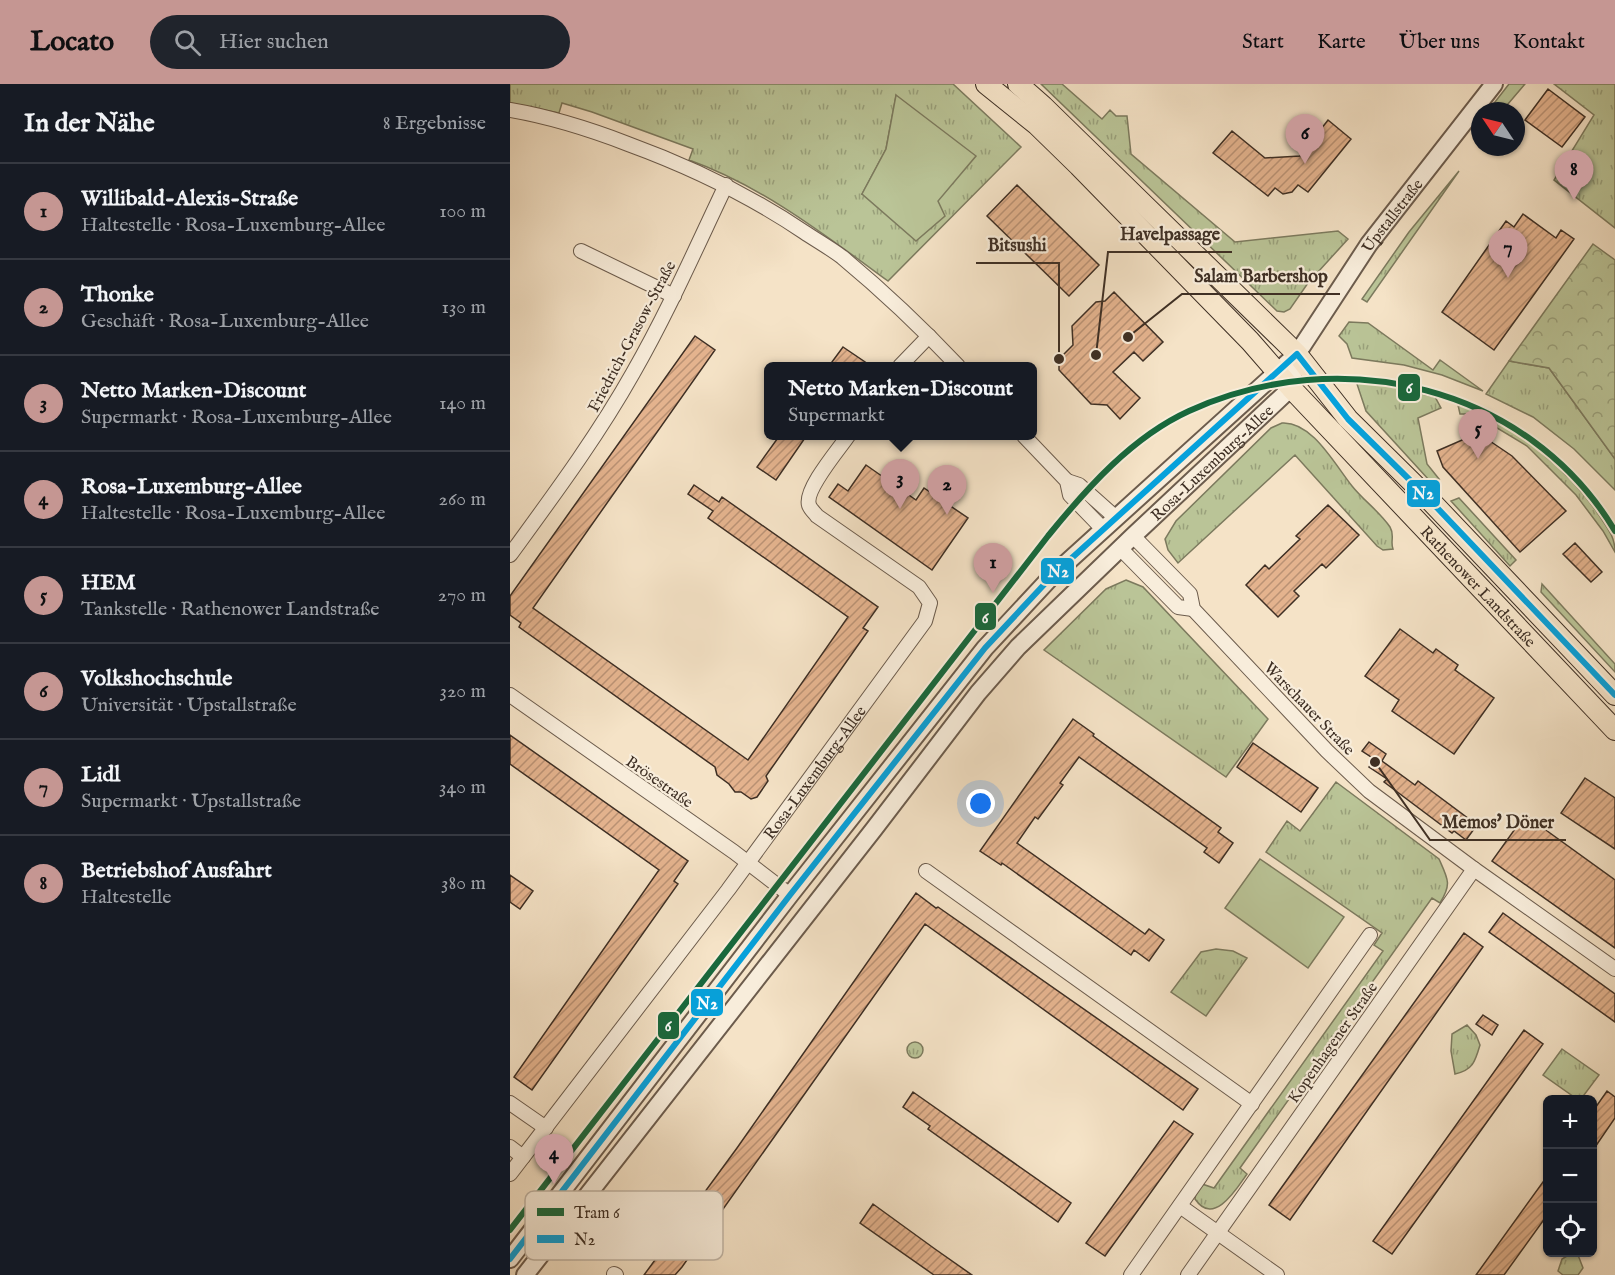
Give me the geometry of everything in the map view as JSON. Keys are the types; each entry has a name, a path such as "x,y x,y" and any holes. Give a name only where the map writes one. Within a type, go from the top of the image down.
{"main road":[{"name":"Rathenower Landstraße","path":"986,84 1037,125 1244,335 1291,388 1615,730"},
{"name":"Rathenower Landstraße","path":"1018,84 1043,105 1298,354 1348,419 1424,494 1615,695"}],"street":[{"name":"Upstallstraße","path":"1277,371 1298,354 1369,244 1494,84"},
{"path":"510,111 544,116 585,128 661,156 726,185 778,214 840,256 929,336 954,362"},
{"name":"Friedrich-Grasow-Straße","path":"510,555 608,416 674,296 726,185"},
{"path":"581,251 674,296"},
{"path":"904,362 929,336"},
{"name":"Upstallstraße","path":"1291,388 1298,354"},
{"name":"Rosa-Luxemburg-Allee","path":"562,1191 790,895 985,648 1053,575 1248,400 1277,371"},
{"name":"Rosa-Luxemburg-Allee","path":"591,1191 985,686 1018,647 1291,388"},
{"name":"Rosa-Luxemburg-Allee","path":"510,1174 748,863 925,621 930,603 919,587 817,516 809,506 808,498 813,486 845,440"},
{"path":"1029,440 1066,481 1079,485 1109,523 1120,548"},
{"path":"1109,523 1133,536"},
{"name":"Warschauer Straße","path":"1133,536 1190,594 1193,609 1327,751 1369,791 1615,969"},
{"name":"Warschauer Straße","path":"1120,548 1178,607 1193,609"},
{"name":"Brösestraße","path":"510,695 790,895"},
{"name":"Kopenhagener Straße","path":"1188,1275 1474,869"},
{"path":"926,870 1252,1104"},
{"path":"790,895 810,910"},
{"name":"Kopenhagener Straße","path":"1131,1275 1370,935"},
{"path":"510,1103 546,1128"},
{"path":"510,1147 523,1157"},
{"path":"1180,1206 1277,1275"},
{"name":"Rosa-Luxemburg-Allee","path":"510,1259 525,1240"},
{"name":"Rosa-Luxemburg-Allee","path":"525,1275 537,1260"}],"green space":[{"path":"510,84 953,84 1021,147 888,281 792,213 742,183 689,160 693,149 562,103 559,113 510,103","holes":["896,96 938,201 862,194 886,149"]},
{"path":"1041,84 1062,84 1102,119 1110,110 1116,116 1127,116 1131,154 1235,242 1338,231 1348,239 1308,283 1290,309 1284,312 1277,311"},
{"path":"1509,84 1525,84 1510,102 1495,102"},
{"path":"1554,84 1615,84 1615,228 1554,180 1594,115"},
{"path":"896,95 976,156 938,201 945,216 916,241 862,194 886,149"},
{"path":"1459,171 1367,302 1362,299 1409,232"},
{"path":"1593,244 1615,260 1615,459 1549,368 1509,361"},
{"path":"1349,322 1368,323 1433,370 1440,360 1483,391 1442,375 1404,365 1352,358 1347,344 1339,336"},
{"path":"1509,361 1549,368 1615,459 1615,490 1574,449 1533,417 1486,394"},
{"path":"1356,381 1380,384 1435,397 1441,408 1418,418 1427,464 1439,479 1429,480 1366,411"},
{"path":"1458,405 1498,422 1557,466 1574,483 1601,518 1613,538 1615,552 1603,531 1576,495 1527,446 1474,414 1460,414"},
{"path":"1282,423 1293,424 1303,429 1322,446 1352,486 1390,527 1393,549 1383,550 1377,546 1295,455 1178,563 1168,550 1165,539 1176,521 1271,428"},
{"path":"1459,498 1516,560 1510,566 1451,501"},
{"path":"1126,580 1143,587 1268,719 1226,777 1044,650 1106,589"},
{"path":"1542,584 1615,664 1615,672 1541,592"},
{"path":"1336,782 1439,859 1447,881 1446,891 1440,903 1432,898 1240,1168 1247,1174 1237,1188 1217,1207 1210,1209 1202,1207 1195,1199 1202,1184 1214,1188 1383,951 1374,945 1382,933 1266,852 1287,821 1300,831"},
{"path":"1260,859 1344,917 1308,968 1225,908"},
{"path":"1216,949 1233,951 1247,958 1206,1016 1171,992 1201,952"},
{"path":"1467,1025 1476,1035 1480,1045 1470,1068 1455,1074 1451,1051 1452,1034"},
{"path":"912,1042 918,1042 923,1050 921,1056 912,1058 907,1053 907,1047"},
{"path":"1562,1049 1599,1075 1584,1095 1571,1095 1543,1075"},
{"path":"1579,1257 1583,1268 1578,1275 1563,1275 1558,1271 1562,1259"}],"building":[{"path":"1548,89 1585,117 1562,147 1525,120"},
{"path":"1328,120 1351,139 1308,192 1298,185 1292,192 1283,194 1275,188 1268,196 1213,153 1232,131 1265,158 1300,156"},
{"path":"1017,185 1099,265 1069,296 987,216"},
{"path":"1523,214 1556,238 1561,230 1574,239 1494,350 1442,312 1506,221 1514,227"},
{"path":"1114,292 1163,342 1143,361 1134,352 1113,372 1140,398 1120,419 1107,405 1091,404 1059,370 1059,359 1073,345 1072,326 1096,302 1105,301"},
{"path":"695,336 715,350 533,608 748,760 848,617 708,518 713,511 688,494 694,485 719,502 722,497 878,607 863,628 868,631 766,776 768,781 757,797 751,799 741,792 735,792 717,775 715,767 519,627 521,623 510,615 510,596"},
{"path":"843,347 865,362 832,362"},
{"path":"1478,433 1512,456 1566,511 1520,552 1443,467 1437,451"},
{"path":"776,440 804,440 776,480 757,467"},
{"path":"866,465 916,500 924,488 968,518 932,570 829,497 838,484 848,491"},
{"path":"1328,505 1359,535 1326,568 1322,564 1294,591 1299,596 1278,617 1246,585 1265,565 1269,569 1300,539 1296,536"},
{"path":"1575,543 1602,572 1591,582 1563,554"},
{"path":"1400,629 1433,653 1436,649 1458,665 1455,670 1494,698 1454,754 1392,711 1399,700 1365,676"},
{"path":"1073,719 1094,734 1093,736 1221,828 1218,832 1233,843 1219,863 1204,852 1207,848 1079,757 1060,783 1063,785 1038,819 1035,817 1017,843 1145,934 1149,929 1164,940 1149,961 1134,950 1131,955 1002,863 1001,865 980,851"},
{"path":"510,735 688,861 674,881 678,884 532,1090 514,1077 659,870 510,764"},
{"path":"1369,742 1386,754 1382,761 1415,785 1418,781 1477,825 1466,840 1454,831 1452,833 1384,782 1387,779 1369,767 1374,759 1362,751"},
{"path":"1253,743 1318,788 1301,812 1237,767"},
{"path":"1585,778 1615,798 1615,849 1561,813"},
{"path":"1525,815 1615,880 1615,948 1492,861"},
{"path":"510,875 533,891 520,909 510,902"},
{"path":"916,893 1198,1089 1183,1110 925,924 723,1209 723,1191 706,1191"},
{"path":"1503,913 1615,994 1615,1022 1489,932"},
{"path":"1464,933 1483,947 1290,1220 1269,1205"},
{"path":"1483,1015 1498,1025 1492,1035 1476,1024"},
{"path":"1524,1030 1543,1044 1392,1254 1373,1241"},
{"path":"1607,1091 1615,1097 1615,1118 1597,1144 1597,1105"},
{"path":"913,1092 1071,1203 1058,1222 928,1129 930,1126 903,1107"},
{"path":"1174,1121 1193,1134 1105,1256 1086,1243"},
{"path":"1543,1182 1543,1221 1504,1275 1476,1275"},
{"path":"873,1204 972,1275 934,1275 860,1223"},
{"path":"655,1260 687,1260 675,1275 644,1275"}],"tram line":[{"name":"6","path":"540,1191 1048,536 1078,500 1112,465 1148,435 1168,422 1189,411 1247,390 1307,380 1367,380 1426,390 1482,411 1533,441 1578,481 1615,531"},
{"name":"6","path":"510,1230 525,1211"}],"transit line":[{"name":"N2","path":"562,1191 790,895 985,648 1053,575 1297,354 1348,419 1424,494 1615,695"},
{"name":"N2","path":"510,1259 525,1240"}],"place":[{"name":"Volkshochschule","path":"1305,164"},
{"name":"Betriebshof Ausfahrt","path":"1574,200"},
{"name":"Lidl","path":"1508,278"},
{"name":"Salam Barbershop","path":"1128,337"},
{"name":"Havelpassage","path":"1096,355"},
{"name":"Bitsushi","path":"1059,359"},
{"name":"HEM","path":"1478,459"},
{"name":"Netto Marken-Discount","path":"900,509"},
{"name":"Thonke","path":"947,515"},
{"name":"Willibald-Alexis-Straße","path":"993,593"},
{"name":"Memos' Döner","path":"1375,762"},
{"name":"Rosa-Luxemburg-Allee","path":"554,1184"}]}
